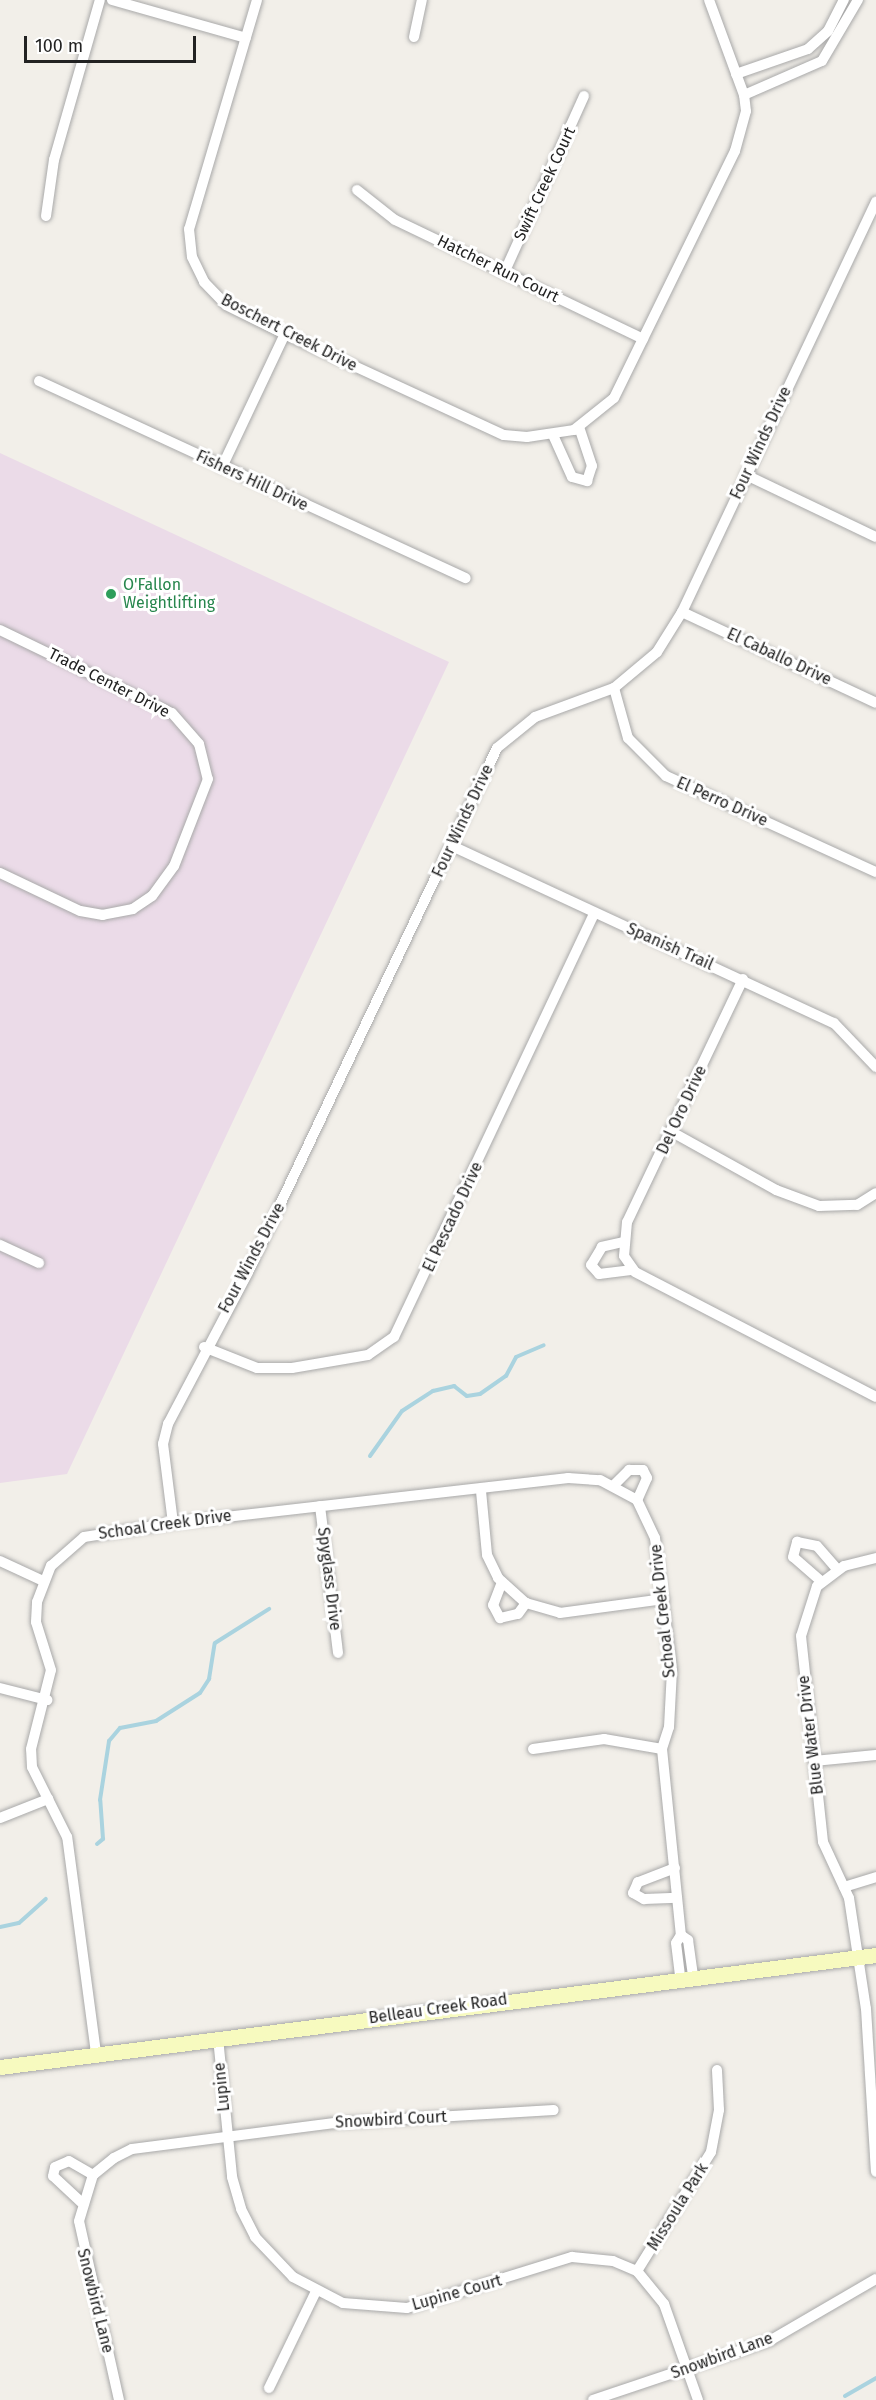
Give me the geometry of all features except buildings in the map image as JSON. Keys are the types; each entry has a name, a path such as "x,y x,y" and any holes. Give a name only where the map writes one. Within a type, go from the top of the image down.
{"main road":[{"name":"Belleau Creek Road","path":"0,2067 686,1976 876,1955"}],"street":[{"path":"46,216 54,160 100,0"},
{"path":"112,0 246,38"},
{"name":"Boschert Creek Drive","path":"257,0 189,229 192,258 212,294 226,305 285,334 504,435 553,435 579,427 614,398 735,151 746,111 744,95 709,0"},
{"path":"414,37 422,0"},
{"path":"736,74 808,49 828,31 844,0"},
{"path":"744,95 822,61 858,0"},
{"name":"Swift Creek Court","path":"505,271 584,96"},
{"name":"Hatcher Run Court","path":"357,190 395,220 644,339"},
{"name":"Four Winds Drive","path":"173,1523 163,1444 204,1347 248,1272 507,735 535,717 614,688 657,652 682,612 876,201"},
{"path":"222,467 285,334"},
{"name":"Fishers Hill Drive","path":"39,381 466,578"},
{"path":"553,435 572,477 587,481 592,466 579,427"},
{"path":"746,476 876,537"},
{"name":"El Caballo Drive","path":"682,612 876,703"},
{"name":"Trade Center Drive","path":"0,630 172,713 200,744 208,779 174,866 152,896 133,909 103,915 80,911 0,873"},
{"name":"El Perro Drive","path":"614,688 628,738 666,777 876,872"},
{"name":"Spanish Trail","path":"452,846 834,1023 876,1067"},
{"name":"El Pescado Drive","path":"204,1347 257,1368 292,1368 368,1355 394,1337 594,913"},
{"name":"Del Oro Drive","path":"623,1242 743,979"},
{"path":"672,1132 776,1190 819,1206 856,1205 876,1193"},
{"path":"633,1270 623,1242 602,1247 591,1265 599,1274 633,1270 876,1397"},
{"path":"0,1245 39,1263"},
{"path":"613,1486 629,1470 643,1470 647,1478 637,1500"},
{"name":"Schoal Creek Drive","path":"96,2053 67,1838 32,1767 31,1749 47,1700 51,1670 36,1622 43,1581 64,1552 84,1537 173,1523 320,1506 390,1495 481,1491 568,1478 613,1486 637,1500 655,1538 672,1670 669,1727 662,1749 681,1935 676,1943 686,1976"},
{"path":"481,1491 487,1555 502,1582 526,1603 560,1613 664,1599"},
{"name":"Spyglass Drive","path":"320,1506 338,1653"},
{"path":"822,1582 793,1557 796,1542 817,1546 837,1569"},
{"name":"Blue Water Drive","path":"876,1558 837,1569 822,1582 809,1598 801,1636 826,1856 844,1887 872,2056 876,2172"},
{"path":"0,1561 43,1581"},
{"path":"502,1582 493,1605 500,1618 518,1614 526,1603"},
{"path":"0,1688 47,1700"},
{"path":"533,1749 604,1739 662,1749"},
{"path":"814,1761 876,1755"},
{"path":"0,1818 48,1799"},
{"path":"675,1868 638,1882 633,1893 644,1899 678,1898"},
{"path":"844,1887 876,1877"},
{"name":"Lupine","path":"218,2038 227,2137"},
{"name":"Missoula Park","path":"637,2271 711,2152 719,2110 717,2070"},
{"name":"Snowbird Court","path":"227,2137 336,2123 554,2110"},
{"path":"81,2202 53,2176 55,2166 69,2161 93,2175 132,2149 227,2137"},
{"name":"Lupine Court","path":"227,2137 241,2208 255,2237 279,2265 316,2291 372,2309 406,2308 572,2257 613,2261 637,2271"},
{"name":"Snowbird Lane","path":"93,2175 81,2202 80,2240 119,2400"},
{"path":"637,2271 664,2304 698,2400"},
{"name":"Snowbird Lane","path":"593,2400 771,2340 876,2279"},
{"path":"269,2388 316,2291"}],"shaded area":[{"path":"0,453 449,662 67,1474 0,1483"}],"waterway":[{"path":"370,1456 402,1411 433,1391 454,1386 467,1396 480,1394 506,1376 516,1357 544,1345"},
{"path":"97,1844 103,1839 100,1800 109,1741 120,1728 156,1721 200,1693 209,1679 215,1643 269,1609"},
{"path":"0,1927 19,1923 46,1899"},
{"path":"845,2396 876,2378"}],"place":[{"name":"O'Fallon Weightlifting","path":"111,594"}]}
